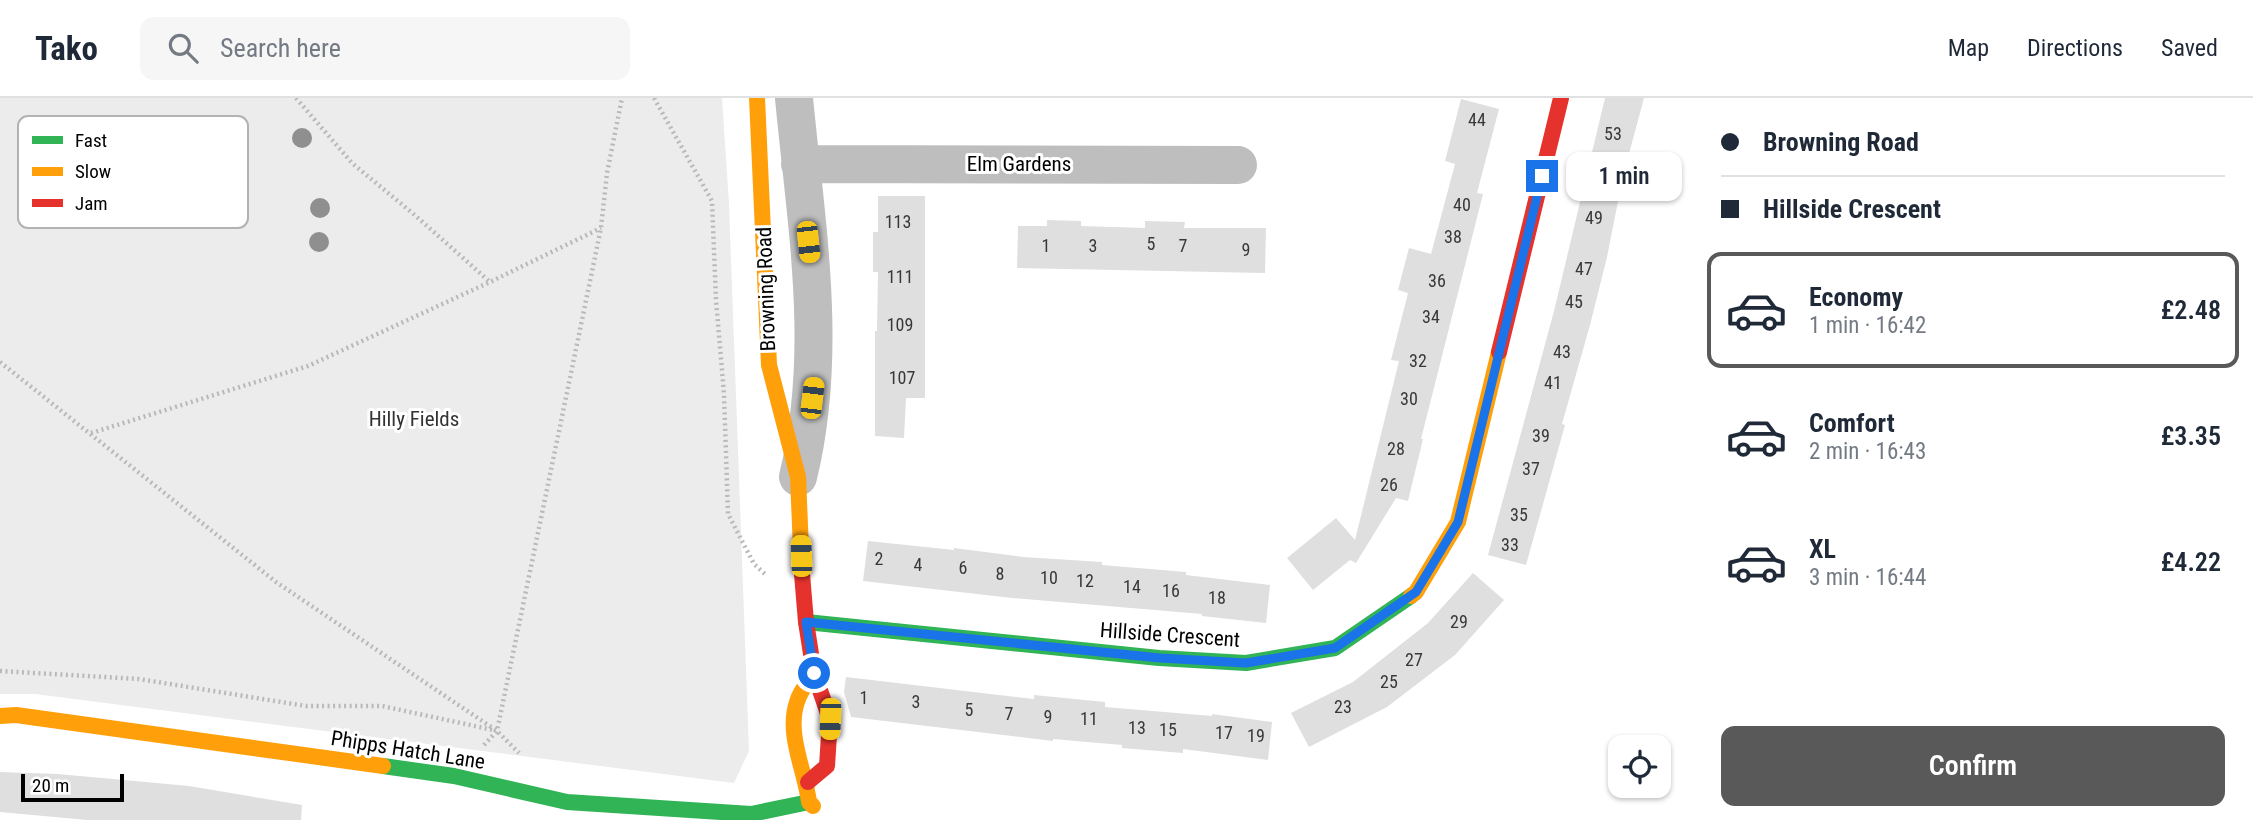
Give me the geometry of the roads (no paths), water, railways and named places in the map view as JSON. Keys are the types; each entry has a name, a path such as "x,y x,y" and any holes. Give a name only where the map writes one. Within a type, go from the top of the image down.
{"street":[{"name":"Browning Road","path":"757,98 769,365 798,477 806,622 814,673 830,719 827,766 808,782"},
{"name":"Browning Road","path":"794,98 814,293 814,375 806,443 798,477"},
{"name":"Hillside Crescent","path":"806,622 1160,658 1246,663 1335,648 1416,592 1458,522 1561,98"},
{"name":"Elm Gardens","path":"800,164 1238,165"},
{"path":"814,673 798,698 794,710 797,751 808,782 809,802 829,820"},
{"name":"Phipps Hatch Lane","path":"0,716 30,717 454,776 567,802 751,814 809,802"}],"park label":[{"name":"Hilly Fields","path":"414,419"}]}
